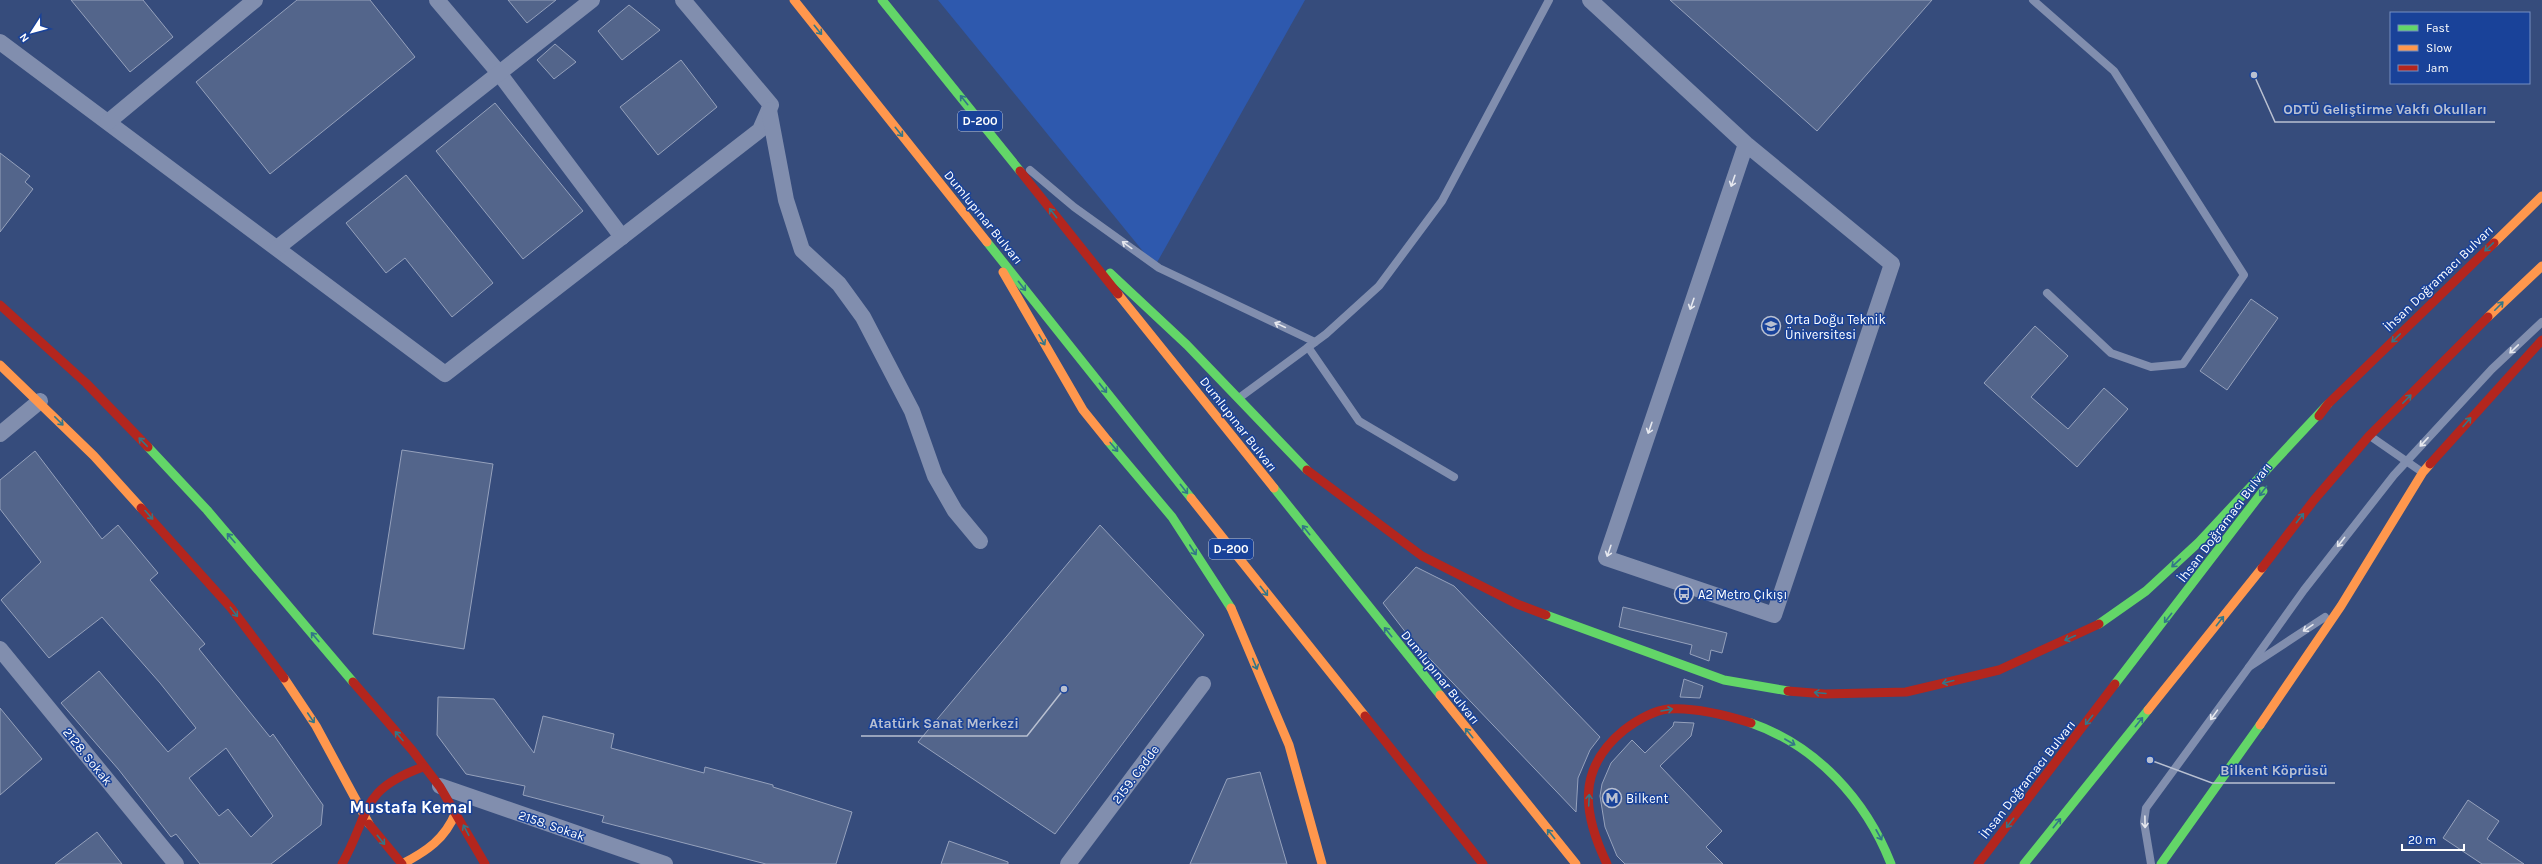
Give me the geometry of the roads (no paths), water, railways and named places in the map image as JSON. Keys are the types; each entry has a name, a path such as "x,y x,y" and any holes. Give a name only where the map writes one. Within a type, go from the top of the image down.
{"main road":[{"name":"Dumlupınar Bulvarı","path":"794,0 1483,864"},
{"name":"Dumlupınar Bulvarı","path":"882,0 1576,864"},
{"name":"İhsan Doğramacı Bulvarı","path":"1978,864 2328,404 2517,220 2542,198"},
{"path":"980,233 1083,410 1172,517 1235,615 1288,746 1322,864"},
{"path":"1078,244 1187,345 1237,399 1308,470 1422,556 1517,604 1724,680 1772,689 1825,694 1906,692 1999,670 2096,627 2146,591 2199,542 2328,404"},
{"path":"2024,864 2204,642 2314,500 2369,436 2512,293 2542,266"},
{"path":"0,305 31,331 98,395 179,479 440,786 485,864"},
{"path":"2161,864 2247,745 2341,606 2423,472 2523,359 2542,340"},
{"path":"0,365 40,401 149,515 236,614 274,663 316,726 345,775 363,814 378,837 402,864 432,847 441,839 449,830 456,812"},
{"path":"1607,864 1595,839 1588,810 1589,788 1596,765 1601,754 1616,736 1649,715 1668,709 1703,711 1736,718 1774,732 1808,752 1860,803 1881,838 1891,864"},
{"path":"342,864 356,836 369,801 384,784 405,772 423,766"}],"street":[{"path":"108,122 254,0"},
{"path":"437,0 499,73 622,237"},
{"path":"277,248 592,0"},
{"path":"0,42 445,374 760,130 771,105 684,0"},
{"path":"1590,0 1746,144 1892,264 1774,615 1606,558 1746,144"},
{"path":"769,110 786,200 802,250 838,284 863,317 912,411 935,476 955,512 980,541"},
{"path":"0,434 40,401"},
{"name":"2128. Sokak","path":"0,649 176,864"},
{"name":"2159. Cadde","path":"1068,864 1203,684"},
{"name":"2158. Sokak","path":"440,786 665,864"}],"lane":[{"path":"1237,399 1315,342 1379,286 1442,201 1549,0"},
{"path":"2032,0 2114,71 2244,275 2183,364 2151,368 2110,353 2047,293"},
{"path":"999,144 1074,207 1159,268 1315,342"},
{"path":"2151,864 2144,822 2146,808 2250,667 2304,590 2406,461 2492,369 2542,322"},
{"path":"1308,347 1359,421 1454,477"},
{"path":"2523,359 2542,352"},
{"path":"2369,436 2423,472"},
{"path":"2250,667 2341,606"}],"place":[{"name":"ODTÜ Geliştirme Vakfı Okulları","path":"2254,75"},
{"name":"Orta Doğu Teknik Üniversitesi","path":"1771,326"},
{"name":"A2 Metro Çıkışı","path":"1684,594"},
{"name":"Atatürk Sanat Merkezi","path":"1064,689"},
{"name":"Bilkent Köprüsü","path":"2150,760"},
{"name":"Bilkent","path":"1612,798"}],"district":[{"name":"Mustafa Kemal","path":"411,807"}]}
